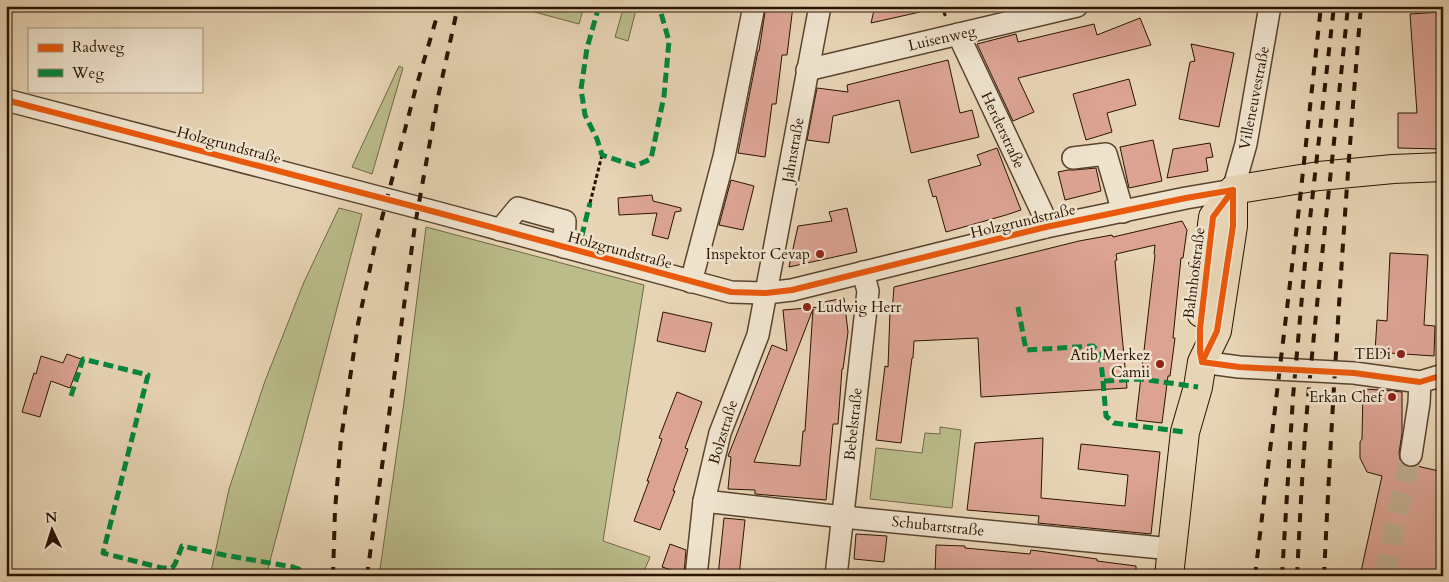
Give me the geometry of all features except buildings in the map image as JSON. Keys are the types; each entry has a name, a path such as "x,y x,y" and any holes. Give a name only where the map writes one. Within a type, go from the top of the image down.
{"main road":[{"name":"Holzgrundstraße","path":"1233,190 1319,176 1393,169 1443,167"},
{"name":"Bahnhofstraße","path":"1169,576 1184,432 1198,387 1202,362 1200,329 1213,217 1233,190"}],"street":[{"path":"691,282 724,157 754,6"},
{"name":"Jahnstraße","path":"766,293 820,6"},
{"name":"Luisenweg","path":"807,70 1077,6"},
{"name":"Villeneuvestraße","path":"1233,190 1246,144 1270,6"},
{"name":"Herderstraße","path":"958,34 1042,212 1046,227"},
{"name":"Holzgrundstraße","path":"6,100 731,292 766,293 792,290 1046,227 1233,190"},
{"path":"1246,144 1255,168 1274,184"},
{"path":"1073,158 1106,154 1123,212"},
{"name":"Bebelstraße","path":"836,576 868,291 864,272"},
{"name":"Bolzstraße","path":"696,576 704,502 720,433 758,335 766,293"},
{"path":"1202,362 1239,367 1354,373 1420,382 1443,375"},
{"path":"1411,454 1419,403 1420,382"},
{"name":"Schubartstraße","path":"704,502 1172,549"}],"path":[{"path":"590,203 602,155"}],"green space":[{"path":"512,6 584,6 579,24"},
{"path":"624,6 637,6 628,41 615,37"},
{"path":"399,66 403,68 372,174 352,167"},
{"path":"339,208 362,214 266,576 210,576 229,489 265,381 304,282"},
{"path":"426,227 644,285 603,541 650,557 642,576 379,576 404,402"},
{"path":"940,427 961,430 952,508 870,499 876,448 922,453 925,433 940,434"}],"tunnel":[{"path":"1385,576 1411,455"}],"railway":[{"path":"333,576 335,510 341,439 358,324 375,245 415,91 440,6"},
{"path":"367,576 415,225 438,97 458,6"},
{"path":"1255,576 1321,6"},
{"path":"1282,576 1293,397 1305,263 1334,6"},
{"path":"1297,576 1308,398 1348,6"},
{"path":"1324,576 1340,291 1361,6"}],"marked path":[{"path":"599,6 587,48 581,89 585,115 597,139 602,155 635,166 651,159 664,96 669,41 659,6"},
{"path":"578,251 590,203"},
{"path":"1018,307 1026,350 1093,346 1100,353 1103,381 1141,379 1198,387"},
{"path":"71,396 83,359 148,375 103,553 162,568 172,568 182,546 293,567 299,569 303,576"},
{"path":"1103,381 1106,416 1114,423 1185,432"}],"cycle path":[{"path":"6,100 439,213 731,292 766,293 792,290 1046,227 1233,190"},
{"path":"1202,362 1200,329 1213,217 1233,190"},
{"path":"1202,362 1217,331 1233,226 1233,190"},
{"path":"1202,362 1239,367 1354,373 1420,382 1443,375"}],"place":[{"name":"Inspektor Cevap","path":"820,254"},
{"name":"Ludwig Herr","path":"807,307"},
{"name":"TEDi","path":"1401,354"},
{"name":"Atib Merkez Camii","path":"1160,364"},
{"name":"Erkan Chef","path":"1392,397"}]}
